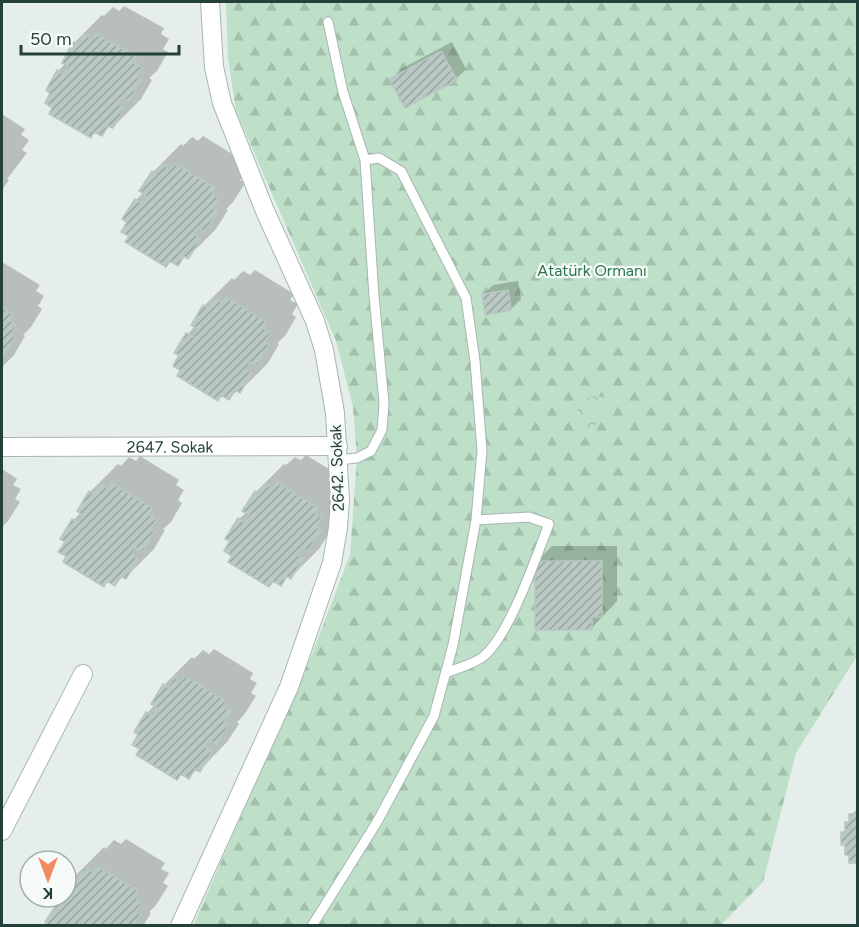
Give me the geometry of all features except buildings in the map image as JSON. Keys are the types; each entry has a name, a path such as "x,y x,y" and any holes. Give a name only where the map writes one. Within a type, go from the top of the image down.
{"street":[{"name":"2642. Sokak","path":"180,926 289,687 332,563 339,519 338,453 331,380 315,321 265,211 222,103 214,67 210,2"},
{"name":"2647. Sokak","path":"2,447 338,453"},
{"path":"2,831 82,674"}],"lane":[{"path":"328,22 343,92 365,160 384,403 382,430 371,451 357,458 338,453"},
{"path":"312,926 377,822 434,716 453,645 476,520 482,451 475,361 466,298 401,171 380,159 365,160"},
{"path":"446,673 484,656 503,631 549,524 529,517 476,520"}],"green space":[{"name":"Atatürk Ormanı","path":"226,2 857,2 857,656 796,753 763,882 721,925 193,926 312,654 350,555 357,458 353,407 336,341 236,111 228,58"},
{"path":"593,396 608,398 590,438 580,428 576,416 581,404"}]}
